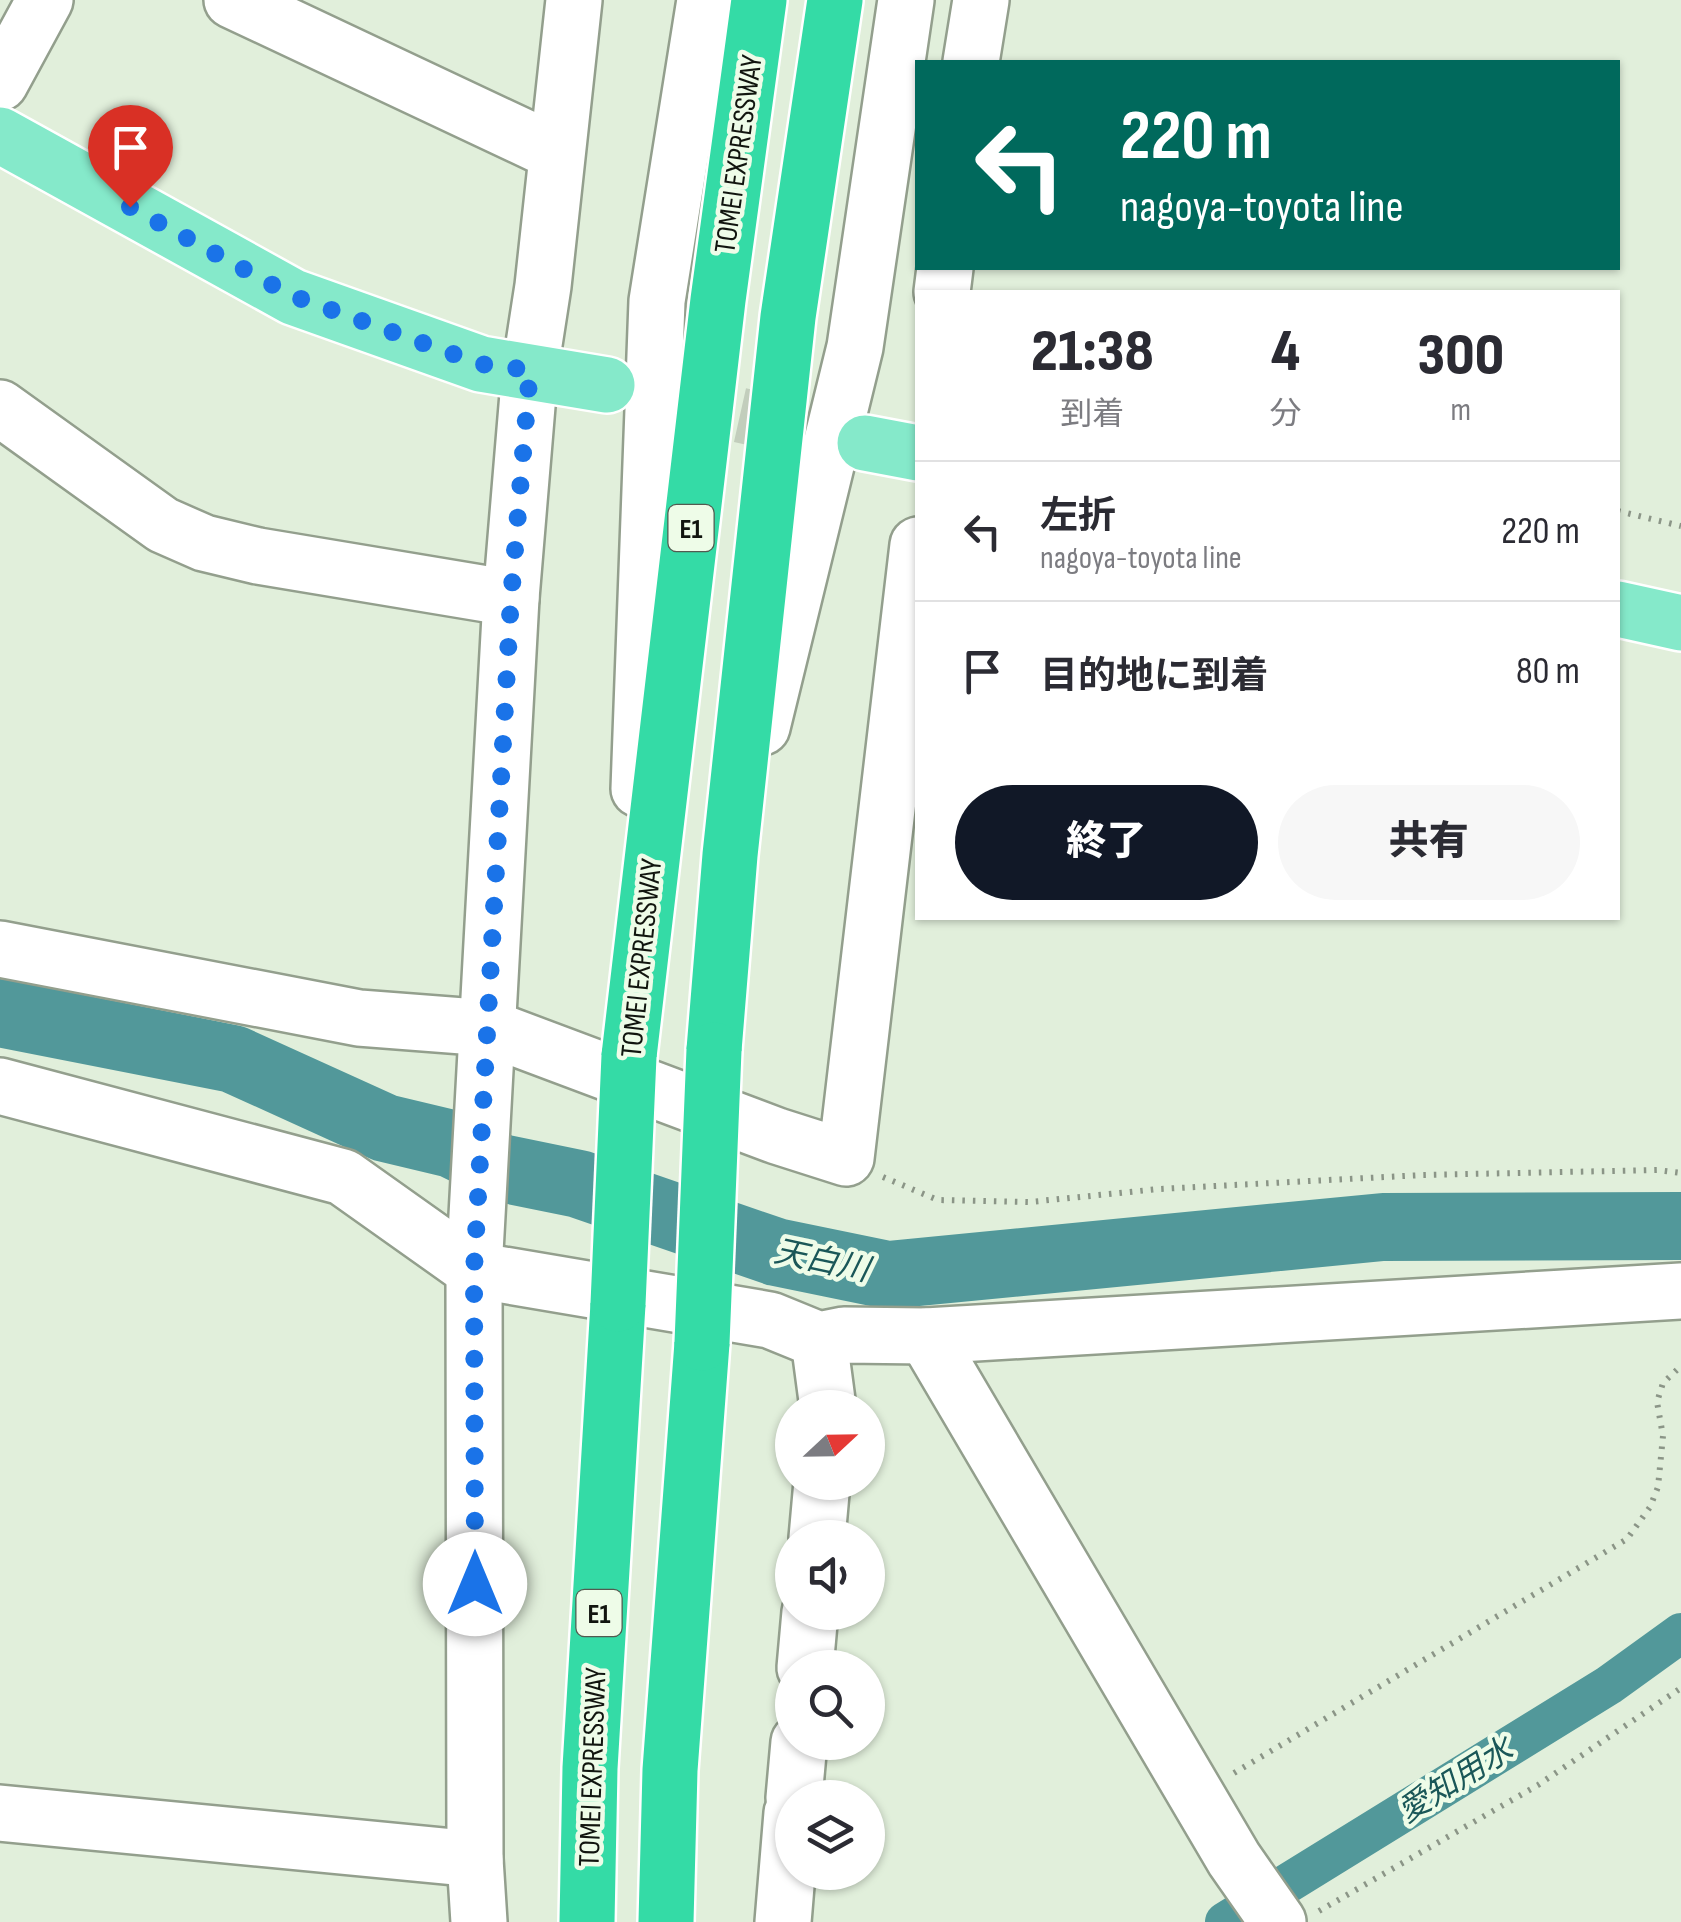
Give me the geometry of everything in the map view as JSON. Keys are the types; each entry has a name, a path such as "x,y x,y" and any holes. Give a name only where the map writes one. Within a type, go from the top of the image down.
{"highway":[{"name":"TOMEI EXPRESSWAY","path":"587,1922 590,1768 629,1056 718,300 759,0"},
{"path":"666,1922 670,1770 702,1343 714,1050 730,855 788,318 835,0"}],"main road":[{"path":"0,135 293,296 481,364 608,385"},
{"path":"865,444 915,453"},
{"path":"1620,609 1681,623"}],"street":[{"path":"0,83 44,0"},
{"path":"232,0 555,152"},
{"path":"480,1922 475,1859 476,1250 511,598 530,370 574,0"},
{"path":"629,1056 657,301 705,0"},
{"path":"730,855 855,347 906,0"},
{"path":"970,60 981,0"},
{"path":"0,408 163,526 204,543 258,556 511,598"},
{"path":"0,949 359,1018 489,1028 846,1158 915,571"},
{"path":"0,1086 343,1177 476,1250 770,1320 819,1340 844,1335 926,1336 1681,1291"},
{"path":"926,1336 1234,1859 1298,1917"},
{"path":"819,1340 826,1390"},
{"path":"0,1813 475,1859"},
{"path":"783,1922 786,1890"}],"path":[{"path":"1620,511 1681,526"},
{"path":"846,1158 899,1186 938,1200 1030,1202 1159,1189 1424,1175 1657,1170 1681,1173"},
{"path":"1196,1795 1627,1539 1650,1508 1658,1487 1662,1436 1657,1402 1663,1383 1681,1366"},
{"path":"1298,1917 1538,1785 1681,1688"}],"waterway":[{"name":"天白川","path":"0,1013 233,1059 385,1128 452,1144 501,1168 579,1184 776,1252 888,1275 1383,1227 1681,1226"},
{"name":"愛知用水","path":"1225,1922 1609,1685 1681,1633"}],"tunnel":[{"path":"659,397 824,434"}],"route":[{"path":"130,207 293,296 481,364 530,370 511,598 474,1270 475,1584"}]}
